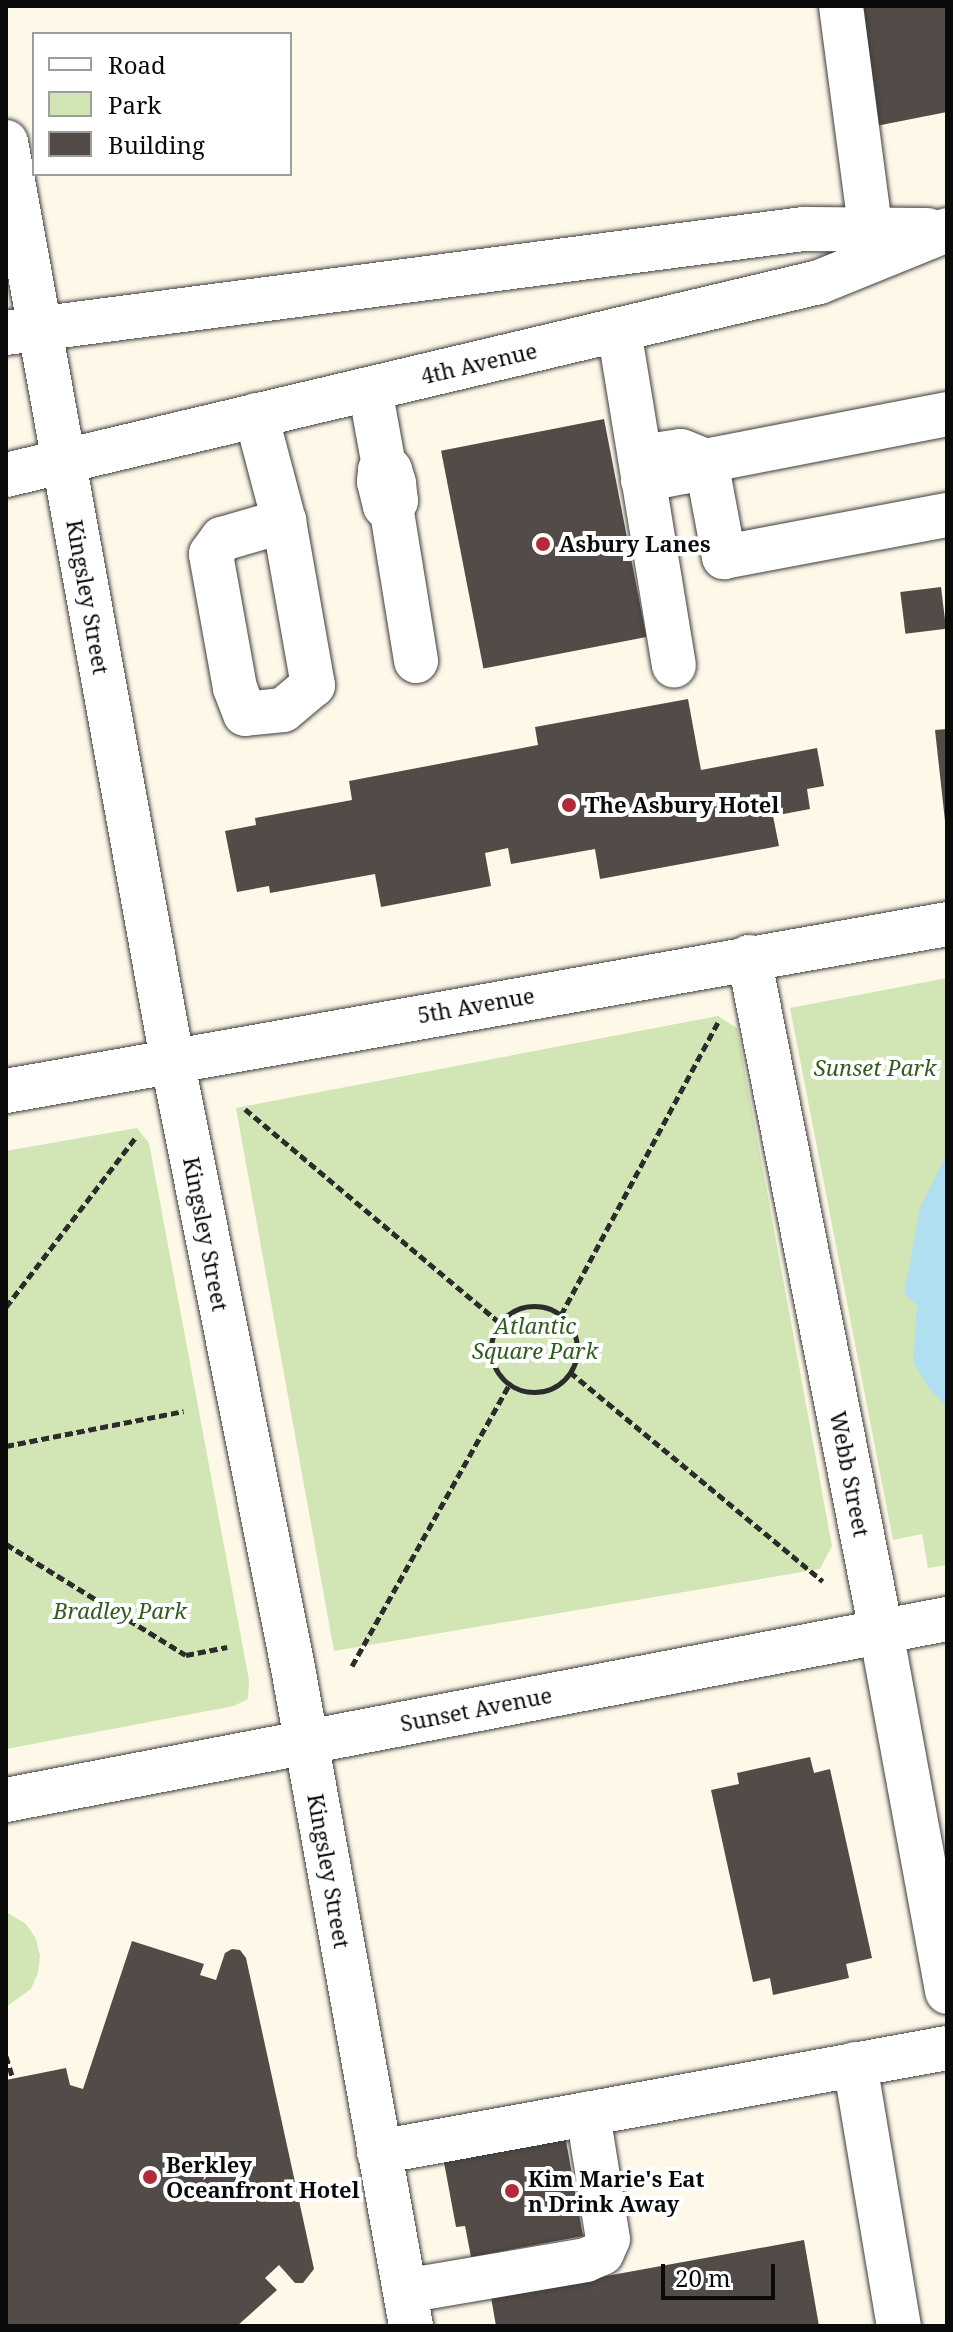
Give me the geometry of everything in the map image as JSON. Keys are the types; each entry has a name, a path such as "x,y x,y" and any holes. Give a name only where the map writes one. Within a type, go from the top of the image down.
{"street":[{"path":"841,6 872,244"},
{"name":"Kingsley Street","path":"6,142 23,330 63,461 172,1059 305,1742 408,2309"},
{"name":"4th Avenue","path":"23,330 804,229 872,244 946,230"},
{"name":"4th Avenue","path":"6,475 819,282 872,244"},
{"path":"619,330 674,666"},
{"path":"370,389 416,661"},
{"path":"642,468 681,451 706,461 947,414"},
{"path":"256,415 284,521"},
{"path":"706,461 724,557 947,515"},
{"name":"5th Avenue","path":"6,1091 172,1059 947,924"},
{"name":"Webb Street","path":"749,957 881,1631 947,1992"},
{"name":"Sunset Avenue","path":"6,1800 947,1619"},
{"path":"379,2152 947,2048"},
{"path":"855,2064 899,2326"},
{"path":"408,2309 602,2253 608,2239 588,2114"}],"path":[{"path":"561,1315 718,1022"},
{"path":"245,1109 499,1322"},
{"path":"6,1307 135,1138"},
{"path":"536,1305 561,1315 576,1339 577,1353 570,1372 552,1388 538,1392 509,1385 492,1361 492,1334 499,1322 509,1312 536,1305"},
{"path":"570,1372 823,1581"},
{"path":"352,1666 509,1385"},
{"path":"6,1446 184,1411"},
{"path":"6,1544 186,1655 227,1647"},
{"path":"6,2056 13,2079"}],"green space":[{"name":"Sunset Park","path":"947,978 947,1565 928,1568 922,1534 893,1540 790,1008"},
{"name":"Atlantic Square Park","path":"718,1016 737,1028 832,1546 820,1569 334,1651 236,1108"},
{"name":"Bradley Park","path":"137,1128 149,1143 249,1680 248,1699 234,1706 6,1749 6,1151"},
{"path":"6,1912 26,1924 36,1939 40,1956 38,1973 31,1989 6,2007"}],"water":[{"path":"947,1153 947,1407 929,1389 913,1361 917,1305 904,1294 920,1208"}],"building":[{"path":"851,6 947,6 947,112 876,126"},
{"name":"Asbury Lanes","path":"604,419 646,637 483,669 441,451"},
{"path":"941,587 946,629 905,634 900,592"},
{"name":"The Asbury Hotel","path":"688,699 701,770 817,748 824,786 807,789 810,809 773,816 779,846 600,879 595,849 511,864 508,848 485,853 491,886 381,907 375,874 270,893 269,886 237,892 225,831 256,825 255,818 352,800 349,781 538,745 535,727"},
{"path":"947,729 947,821 945,821 935,730"},
{"path":"810,1757 814,1773 830,1769 872,1958 846,1964 849,1978 773,1995 770,1978 753,1982 711,1790 739,1784 737,1773"},
{"name":"Berkley Oceanfront Hotel","path":"132,1941 204,1964 200,1975 216,1980 225,1953 232,1949 240,1950 246,1958 314,2269 303,2283 295,2283 279,2265 265,2278 277,2290 237,2326 6,2326 6,2080 66,2068 70,2085 83,2089"},
{"name":"Kim Marie's Eat n Drink Away","path":"565,2135 583,2236 471,2257 465,2226 456,2227 443,2157"},
{"path":"804,2240 819,2326 496,2326 491,2297"}],"place":[{"name":"Asbury Lanes","path":"543,544"},
{"name":"The Asbury Hotel","path":"569,805"},
{"name":"Berkley Oceanfront Hotel","path":"150,2177"},
{"name":"Kim Marie's Eat n Drink Away","path":"512,2191"}]}
